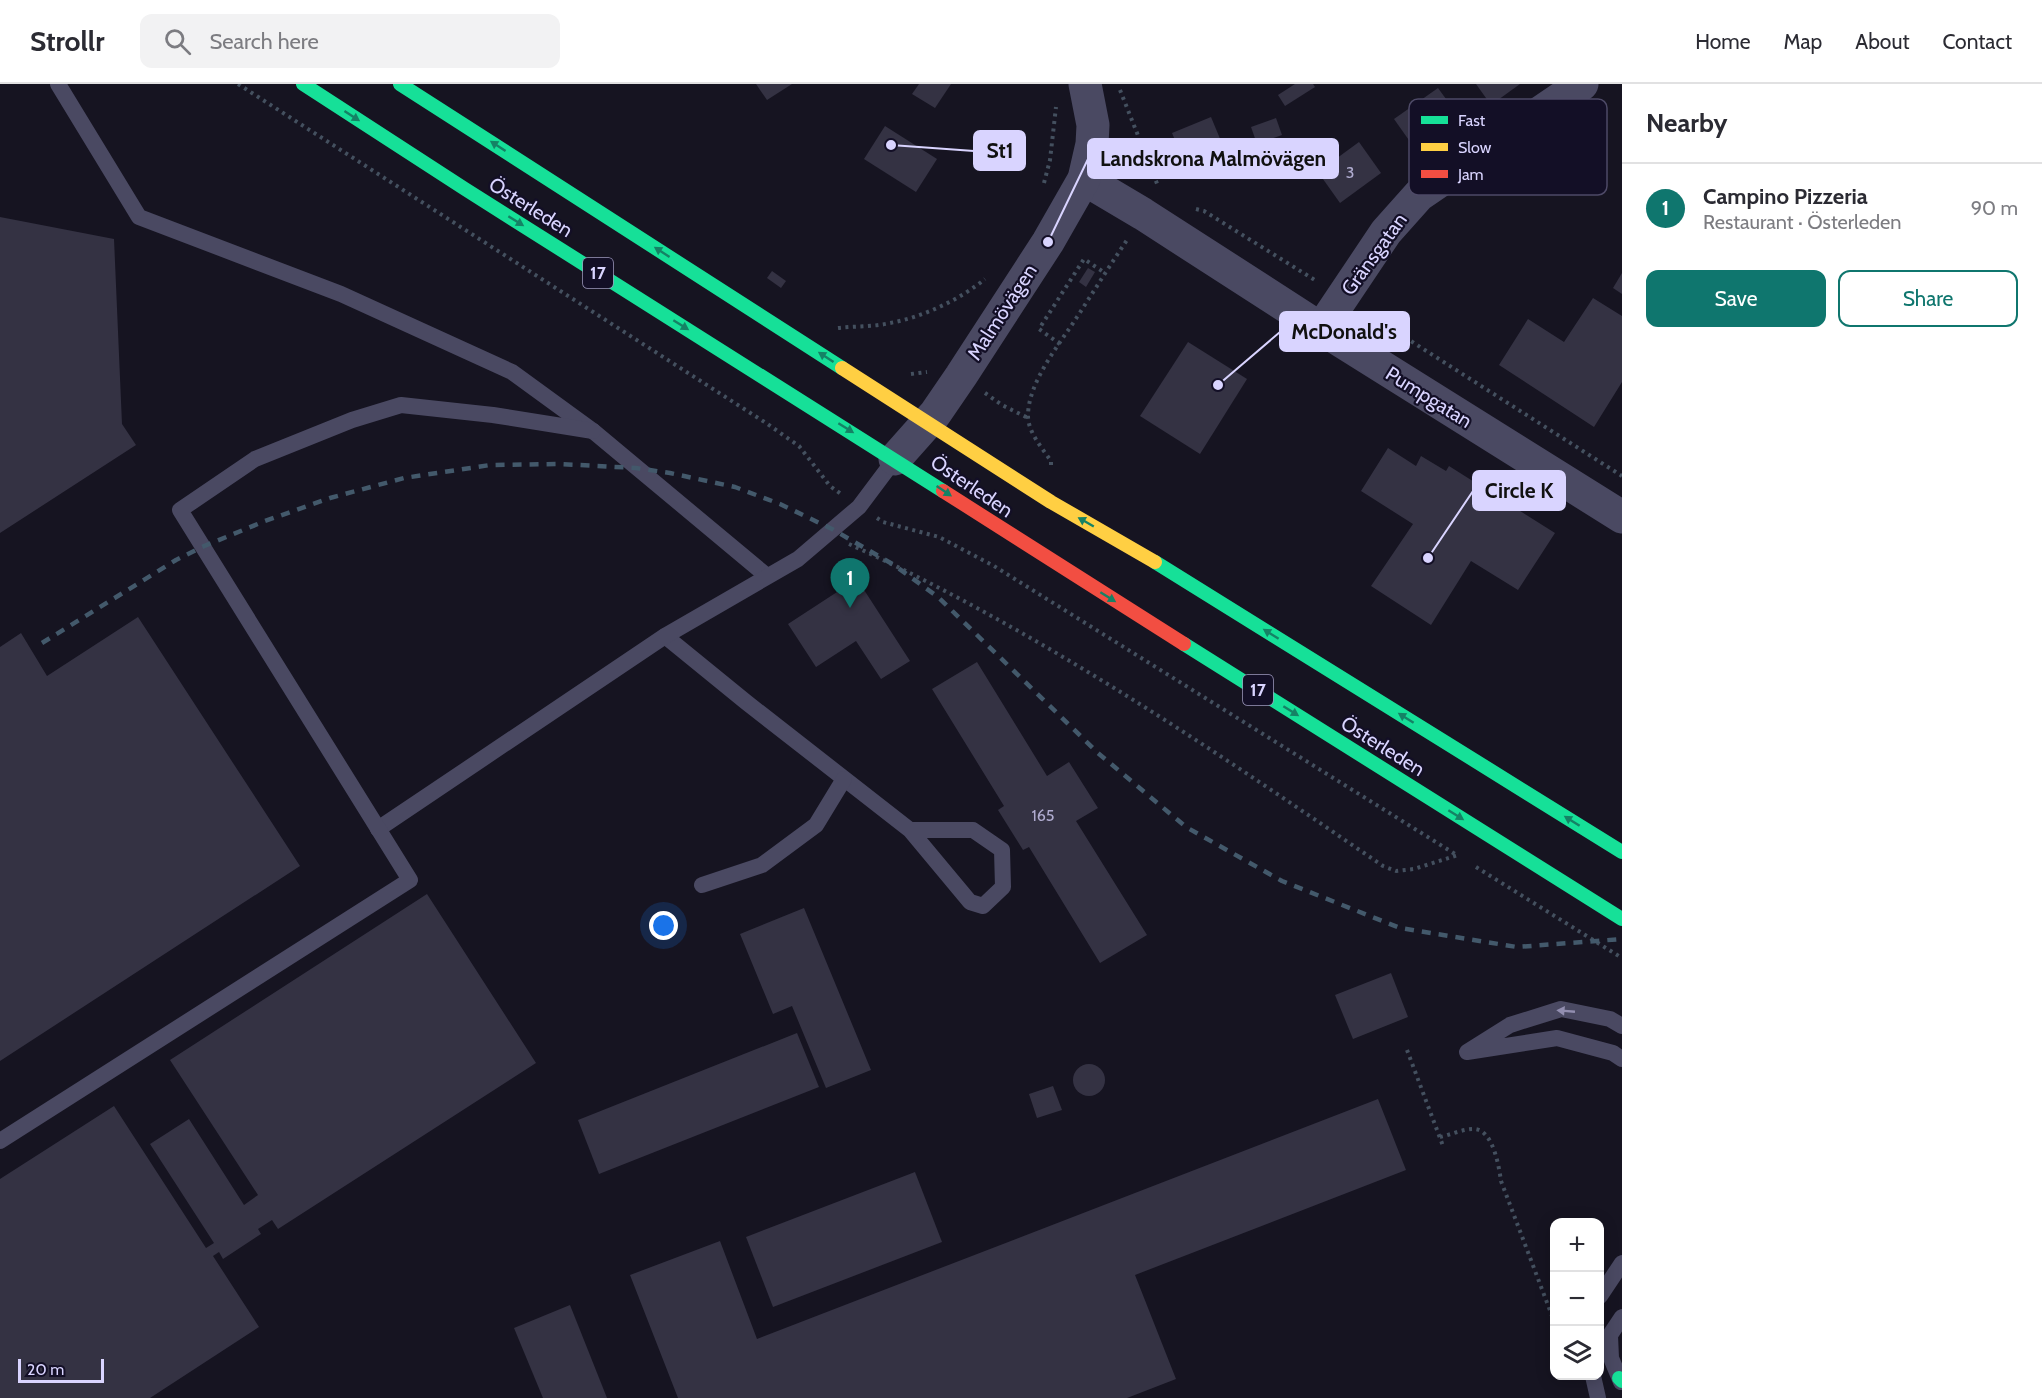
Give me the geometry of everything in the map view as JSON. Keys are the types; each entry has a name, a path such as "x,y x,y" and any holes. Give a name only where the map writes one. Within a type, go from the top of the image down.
{"main road":[{"name":"Österleden","path":"303,84 465,189 896,459 1012,536 1622,919"},
{"name":"Österleden","path":"400,84 1039,494 1135,550 1622,852"}],"street":[{"name":"Malmövägen","path":"896,459 928,422 955,385 1048,242 1084,179 1092,144 1093,125 1085,84"},
{"name":"Gränsgatan","path":"1560,99 1582,84"},
{"name":"Pumpgatan","path":"1084,179 1143,214 1622,518"},
{"name":"Gränsgatan","path":"1321,329 1386,232 1419,195"}],"lane":[{"path":"58,84 140,217 341,294 512,372 592,431 767,576"},
{"path":"0,1141 410,880 180,510 255,459 352,420 401,405 493,415 592,431"},
{"path":"378,829 665,636 798,559 859,507 896,459"},
{"path":"665,636 910,830 970,902 983,906 1003,887 1002,850 973,830 910,830"},
{"path":"702,885 762,865 816,825 844,779"},
{"path":"1622,1026 1610,1019 1561,1009 1510,1025 1467,1052 1557,1038 1613,1053 1622,1059"},
{"path":"1604,1289 1622,1263"},
{"path":"1621,1381 1611,1358 1610,1335 1622,1317"},
{"path":"1594,1380 1598,1398"}],"path":[{"path":"238,84 766,423 799,446 830,486 859,507 883,522 939,537 994,566 1458,855 1396,871 1383,866 1219,755 1064,659 952,594 826,534"},
{"path":"1118,84 1159,188"},
{"path":"1187,207 1204,211 1622,476"},
{"path":"1039,494 1050,476 1051,461 1033,433 1028,418 1030,399 1038,380 1130,235"},
{"path":"1060,344 1039,329 1084,259 1106,273"},
{"path":"830,330 888,324 915,317 953,299 986,278"},
{"path":"994,566 1012,536"},
{"path":"1468,862 1622,958"},
{"path":"1407,1050 1443,1146"},
{"path":"1440,1137 1474,1129 1480,1130 1490,1140 1497,1158 1501,1181 1550,1310"}],"building":[{"path":"756,84 792,84 767,100"},
{"path":"919,84 951,84 935,108 912,94"},
{"path":"1295,84 1313,84 1315,87 1285,106 1278,95"},
{"path":"1476,84 1520,84 1499,99 1487,99"},
{"path":"1438,88 1446,99 1422,99"},
{"path":"1409,108 1409,140 1394,119"},
{"path":"1211,117 1226,153 1187,169 1172,133"},
{"path":"1276,118 1282,135 1257,144 1251,127"},
{"path":"885,126 937,159 916,192 864,159"},
{"path":"1359,142 1381,173 1340,203 1318,172"},
{"path":"0,217 114,239 122,424 136,445 0,533"},
{"path":"1088,268 1095,272 1086,287 1079,282"},
{"path":"772,271 786,281 781,288 767,278"},
{"path":"1622,273 1622,294 1613,288"},
{"path":"1593,298 1622,316 1622,382 1594,427 1499,365 1528,319 1564,342"},
{"path":"1188,342 1247,379 1200,454 1140,416"},
{"path":"1388,448 1416,466 1421,456 1446,471 1449,466 1555,533 1518,590 1471,561 1431,625 1371,586 1413,524 1361,491"},
{"path":"857,579 910,661 881,679 856,641 816,667 788,624"},
{"path":"138,617 300,866 0,1061 0,647 21,633 47,676"},
{"path":"977,662 1047,776 1069,762 1098,808 1076,821 1147,935 1100,963 1029,847 1023,850 998,810 1004,806 932,689"},
{"path":"427,894 536,1063 278,1229 272,1220 258,1229 261,1234 223,1259 219,1252 213,1256 259,1327 150,1398 0,1398 0,1179 114,1106 206,1248 214,1243 150,1144 189,1119 244,1205 258,1195 170,1060"},
{"path":"804,908 871,1070 826,1088 792,1006 773,1014 740,934"},
{"path":"1391,973 1408,1017 1353,1039 1335,995"},
{"path":"797,1033 819,1087 599,1174 578,1120"},
{"path":"1089,1064 1100,1069 1105,1080 1100,1091 1089,1096 1078,1091 1073,1080 1078,1069"},
{"path":"1053,1086 1062,1110 1037,1118 1029,1094"},
{"path":"1378,1099 1406,1170 1135,1275 1176,1379 1127,1398 678,1398 630,1275 720,1241 757,1339"},
{"path":"915,1172 942,1242 773,1307 746,1237"},
{"path":"570,1305 607,1398 543,1398 514,1328"}],"railway":[{"path":"42,643 176,560 265,521 330,498 404,478 490,465 559,464 636,468 670,473 735,487 780,504 832,529 894,565 938,597 1098,753 1186,827 1282,881 1400,928 1517,947 1622,939"}],"traffic: fast":[{"path":"303,84 943,491"},
{"path":"400,84 842,368"},
{"path":"1155,562 1622,852"},
{"path":"1184,644 1622,919"},
{"path":"1619,1378 1622,1381"}],"traffic: slow":[{"path":"842,368 1051,502 1155,562"}],"traffic: jam":[{"path":"943,491 1184,644"}],"place":[{"name":"St1","path":"891,145"},
{"name":"Landskrona Malmövägen","path":"1048,242"},
{"name":"McDonald's","path":"1218,385"},
{"name":"Circle K","path":"1428,558"},
{"name":"Campino Pizzeria","path":"850,608"}]}
